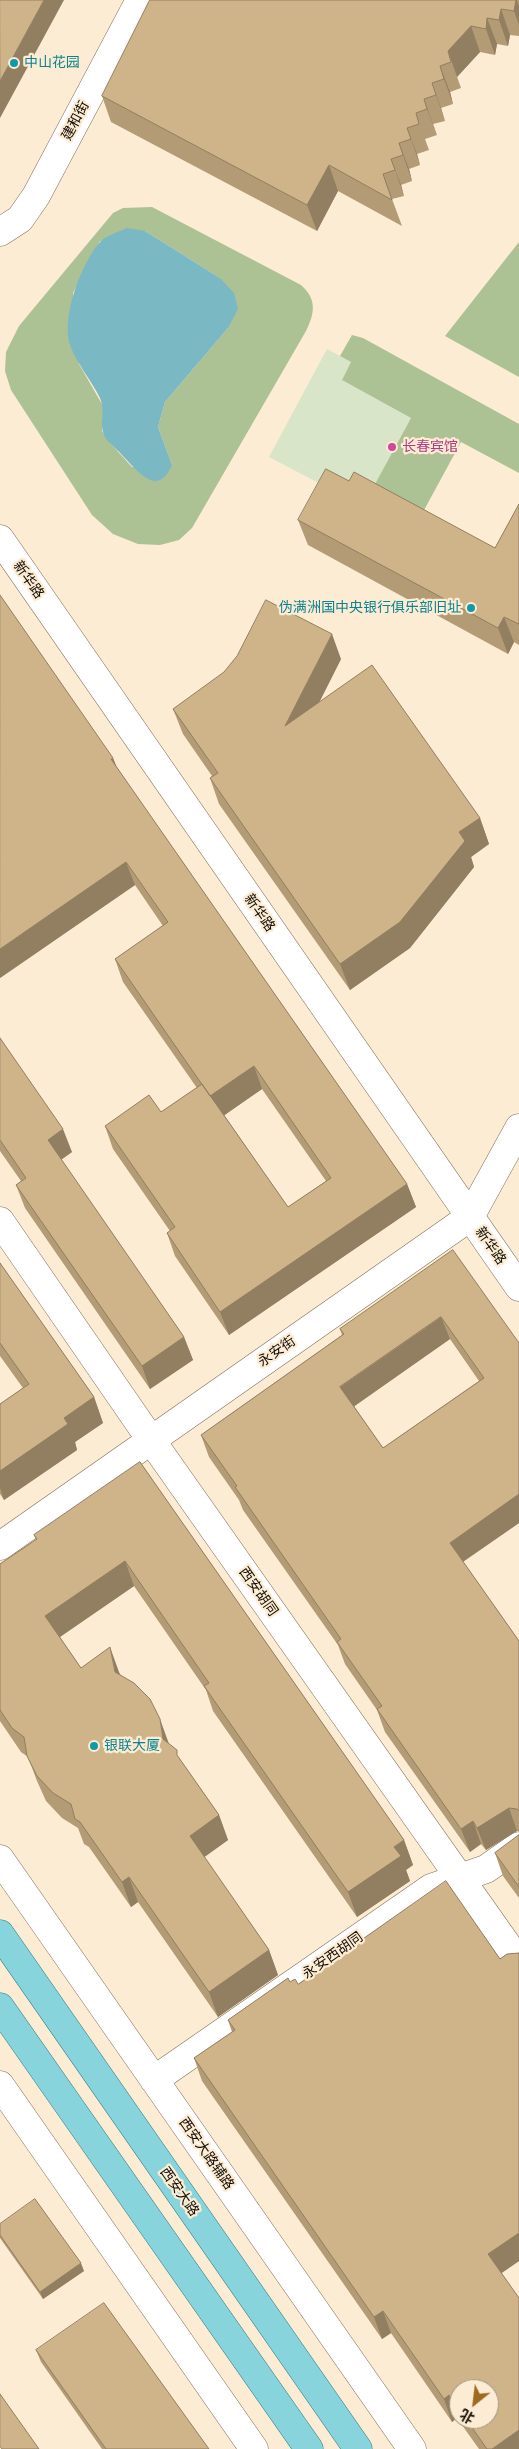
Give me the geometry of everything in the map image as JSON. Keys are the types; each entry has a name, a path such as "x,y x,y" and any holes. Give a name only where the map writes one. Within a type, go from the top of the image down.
{"main road":[{"name":"西安大路","path":"0,1934 358,2449"},
{"path":"0,2007 309,2449"}],"street":[{"name":"建和街","path":"0,232 20,219 36,196 140,0"},
{"name":"新华路","path":"0,539 519,1287"},
{"name":"永安街","path":"0,1546 470,1217 519,1128"},
{"name":"西安胡同","path":"0,1221 151,1440 519,1962"},
{"name":"永安西胡同","path":"154,2080 431,1888 486,1869 519,1846"},
{"name":"西安大路辅路","path":"0,1859 412,2449"},
{"path":"0,2085 254,2449"}],"green space":[{"path":"152,207 301,285 310,296 313,306 313,312 306,331 192,528 179,540 160,545 138,544 113,534 92,515 11,390 5,371 6,352 19,326 113,213 123,208","holes":["145,231 220,278 228,328 165,402 158,427 172,465 132,467 102,431 103,406 79,364 73,293 100,241"]},
{"path":"519,242 519,377 445,336"},
{"path":"352,335 363,338 519,424 519,473 461,442 417,523 368,497 411,418 342,380 351,362 340,356"},
{"path":"327,349 351,362 342,380 411,418 368,497 357,503 269,457"}],"water":[{"path":"127,228 145,231 220,278 234,293 238,309 228,328 165,402 158,427 172,465 166,475 160,480 154,481 140,474 104,435 100,398 73,352 68,333 68,320 74,291 86,263 102,240"}],"building":[{"path":"0,0 44,0 0,81"},
{"path":"150,0 516,0 514,11 501,9 499,20 487,18 486,29 471,26 448,51 451,62 440,66 444,79 432,83 436,95 424,99 427,109 416,113 419,124 407,128 411,139 399,143 403,155 391,159 395,170 383,174 392,200 329,165 307,205 102,96"},
{"name":"伪满洲国中央银行俱乐部旧址","path":"326,469 349,481 354,472 495,548 519,504 519,624 504,617 498,628 298,520"},
{"path":"0,595 113,758 111,759 407,1184 220,1312 167,1233 175,1227 105,1126 149,1095 161,1112 202,1084 115,959 168,922 126,862 0,949","holes":["254,1066 331,1178 288,1207 210,1096"]},
{"path":"266,600 332,634 285,726 372,665 480,818 459,832 465,841 400,922 340,964 210,778 218,773 173,709 224,672 237,656"},
{"path":"0,1038 63,1129 48,1140 184,1337 142,1366 16,1185 26,1178 0,1140"},
{"path":"453,1250 519,1343 519,1494 450,1543 519,1641 519,1811 509,1808 477,1828 473,1821 461,1829 377,1709 382,1706 337,1642 341,1639 201,1435 344,1334 340,1329","holes":["441,1317 484,1378 383,1448 340,1387"]},
{"path":"0,1263 94,1397 64,1418 68,1424 0,1471 0,1404 29,1384 0,1343"},
{"path":"140,1462 404,1840 394,1847 401,1856 348,1892 204,1686 209,1683 125,1561 45,1616 81,1668 110,1647 115,1672 134,1683 150,1699 160,1719 163,1739 177,1750 177,1755 219,1815 190,1836 269,1950 209,1992 129,1877 122,1882 80,1822 75,1819 71,1804 53,1793 37,1776 27,1756 24,1737 12,1728 0,1710 0,1564 37,1539 34,1535"},
{"path":"519,1835 519,1887 495,1853"},
{"path":"446,1881 500,1959 507,1954 519,1953 519,2233 488,2254 519,2298 519,2430 492,2449 487,2449 473,2429 499,2429 499,2379 449,2379 449,2395 444,2399 383,2311 374,2317 194,2058 235,2030 228,2020 288,1978 290,1982 295,1979 298,1984"},
{"path":"35,2199 81,2263 40,2292 0,2235 0,2224"},
{"path":"104,2303 209,2449 106,2449 36,2350"},
{"path":"0,2394 39,2449 2,2449 0,2446"}],"place":[{"name":"中山花园","path":"14,63"},
{"name":"长春宾馆","path":"392,447"},
{"name":"伪满洲国中央银行俱乐部旧址","path":"471,608"},
{"name":"银联大厦","path":"94,1746"}]}
